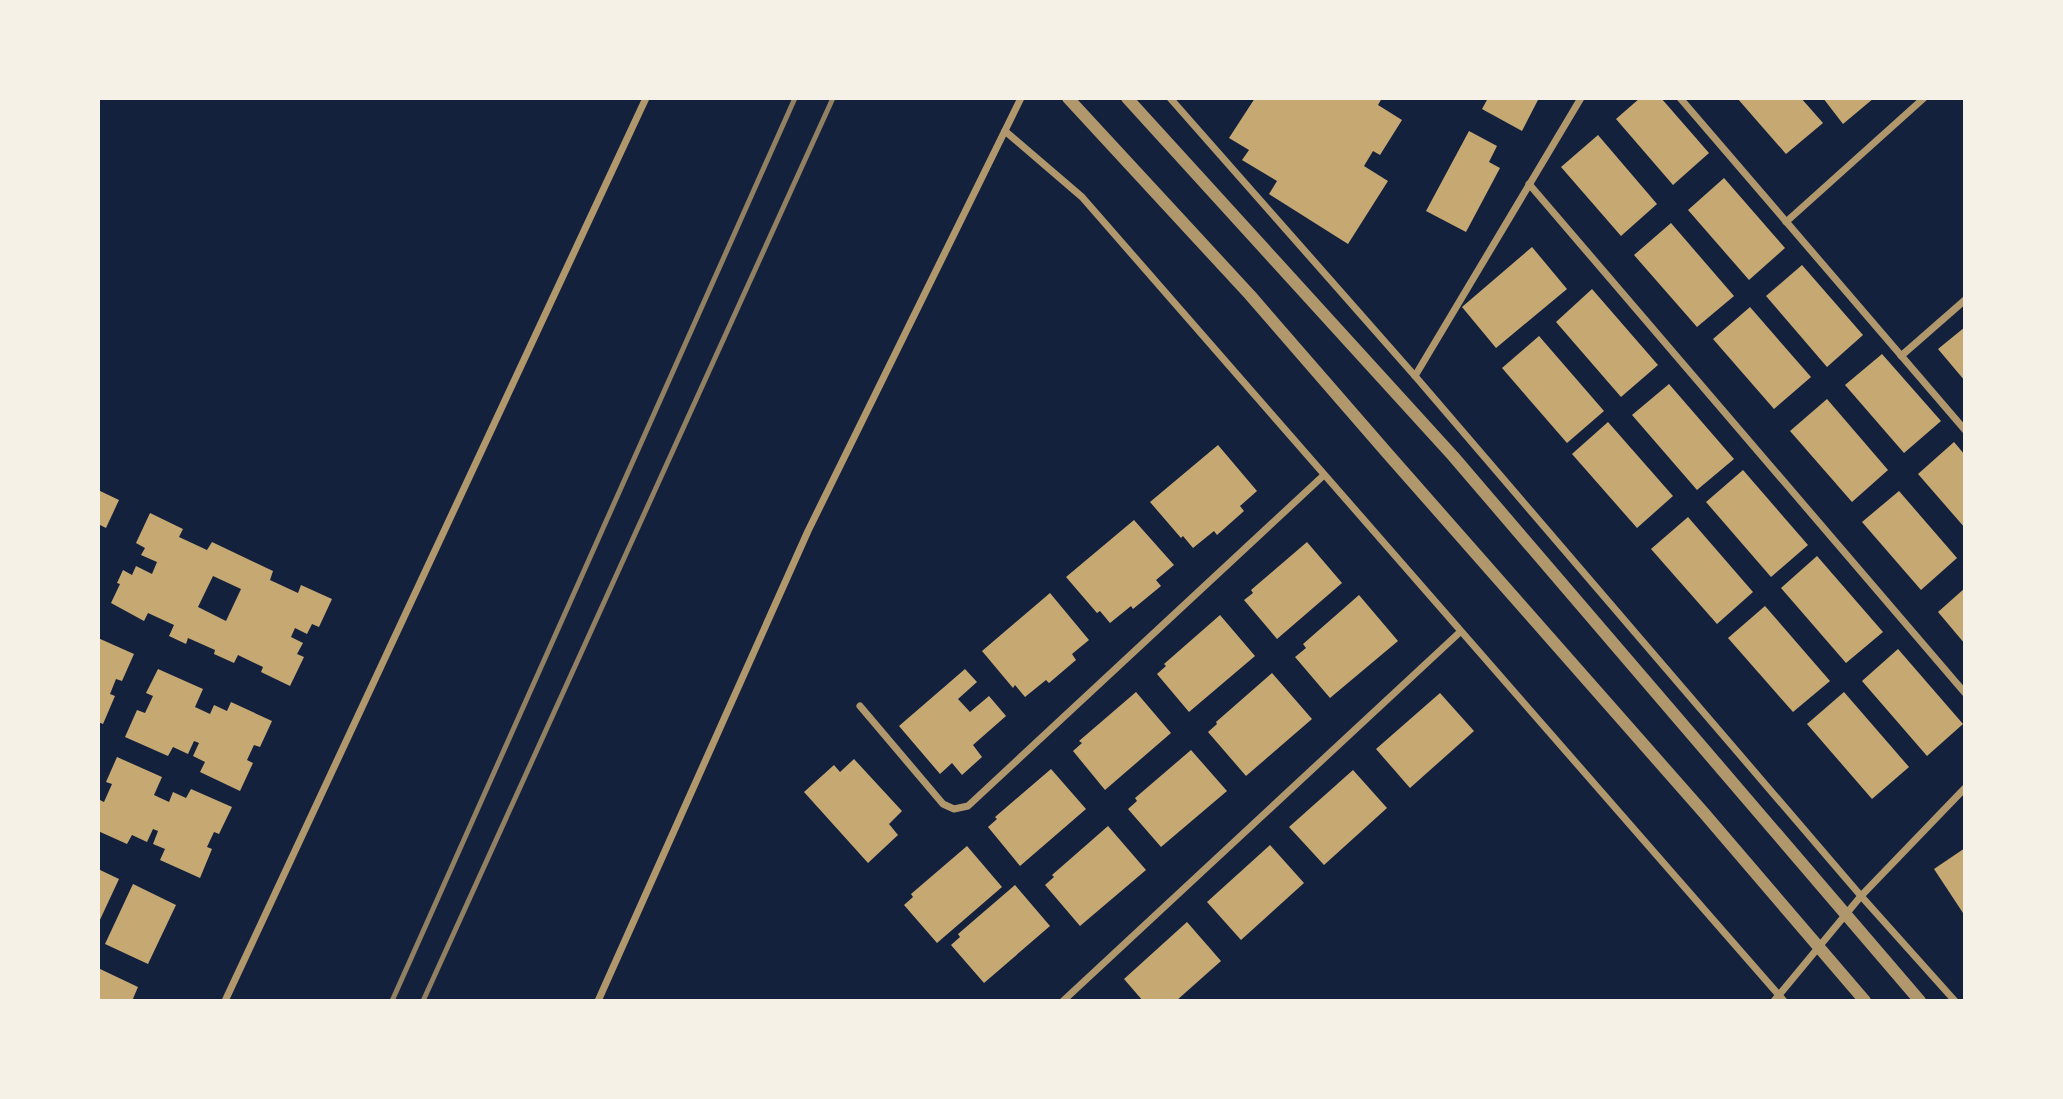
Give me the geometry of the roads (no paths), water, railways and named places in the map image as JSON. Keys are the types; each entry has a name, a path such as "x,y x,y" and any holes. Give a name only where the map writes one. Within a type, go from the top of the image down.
{"street":[{"path":"225,1001 646,98"},
{"path":"598,1001 807,531 1021,98"},
{"path":"1068,98 1250,295 1865,1001"},
{"path":"1127,98 1452,456 1920,1001"},
{"path":"1170,98 1415,376 1861,896 1955,1001"},
{"path":"1415,376 1581,98"},
{"path":"1680,98 1965,430"},
{"path":"1786,222 1924,98"},
{"path":"1005,131 1082,197 1779,999 1861,896 1965,788"},
{"path":"1529,184 1965,693"},
{"path":"1901,356 1965,300"},
{"path":"860,706 943,804 954,809 968,806 1324,475"},
{"path":"1063,1001 1460,632"}],"railway":[{"path":"392,1001 795,98"},
{"path":"423,1001 833,98"}]}
